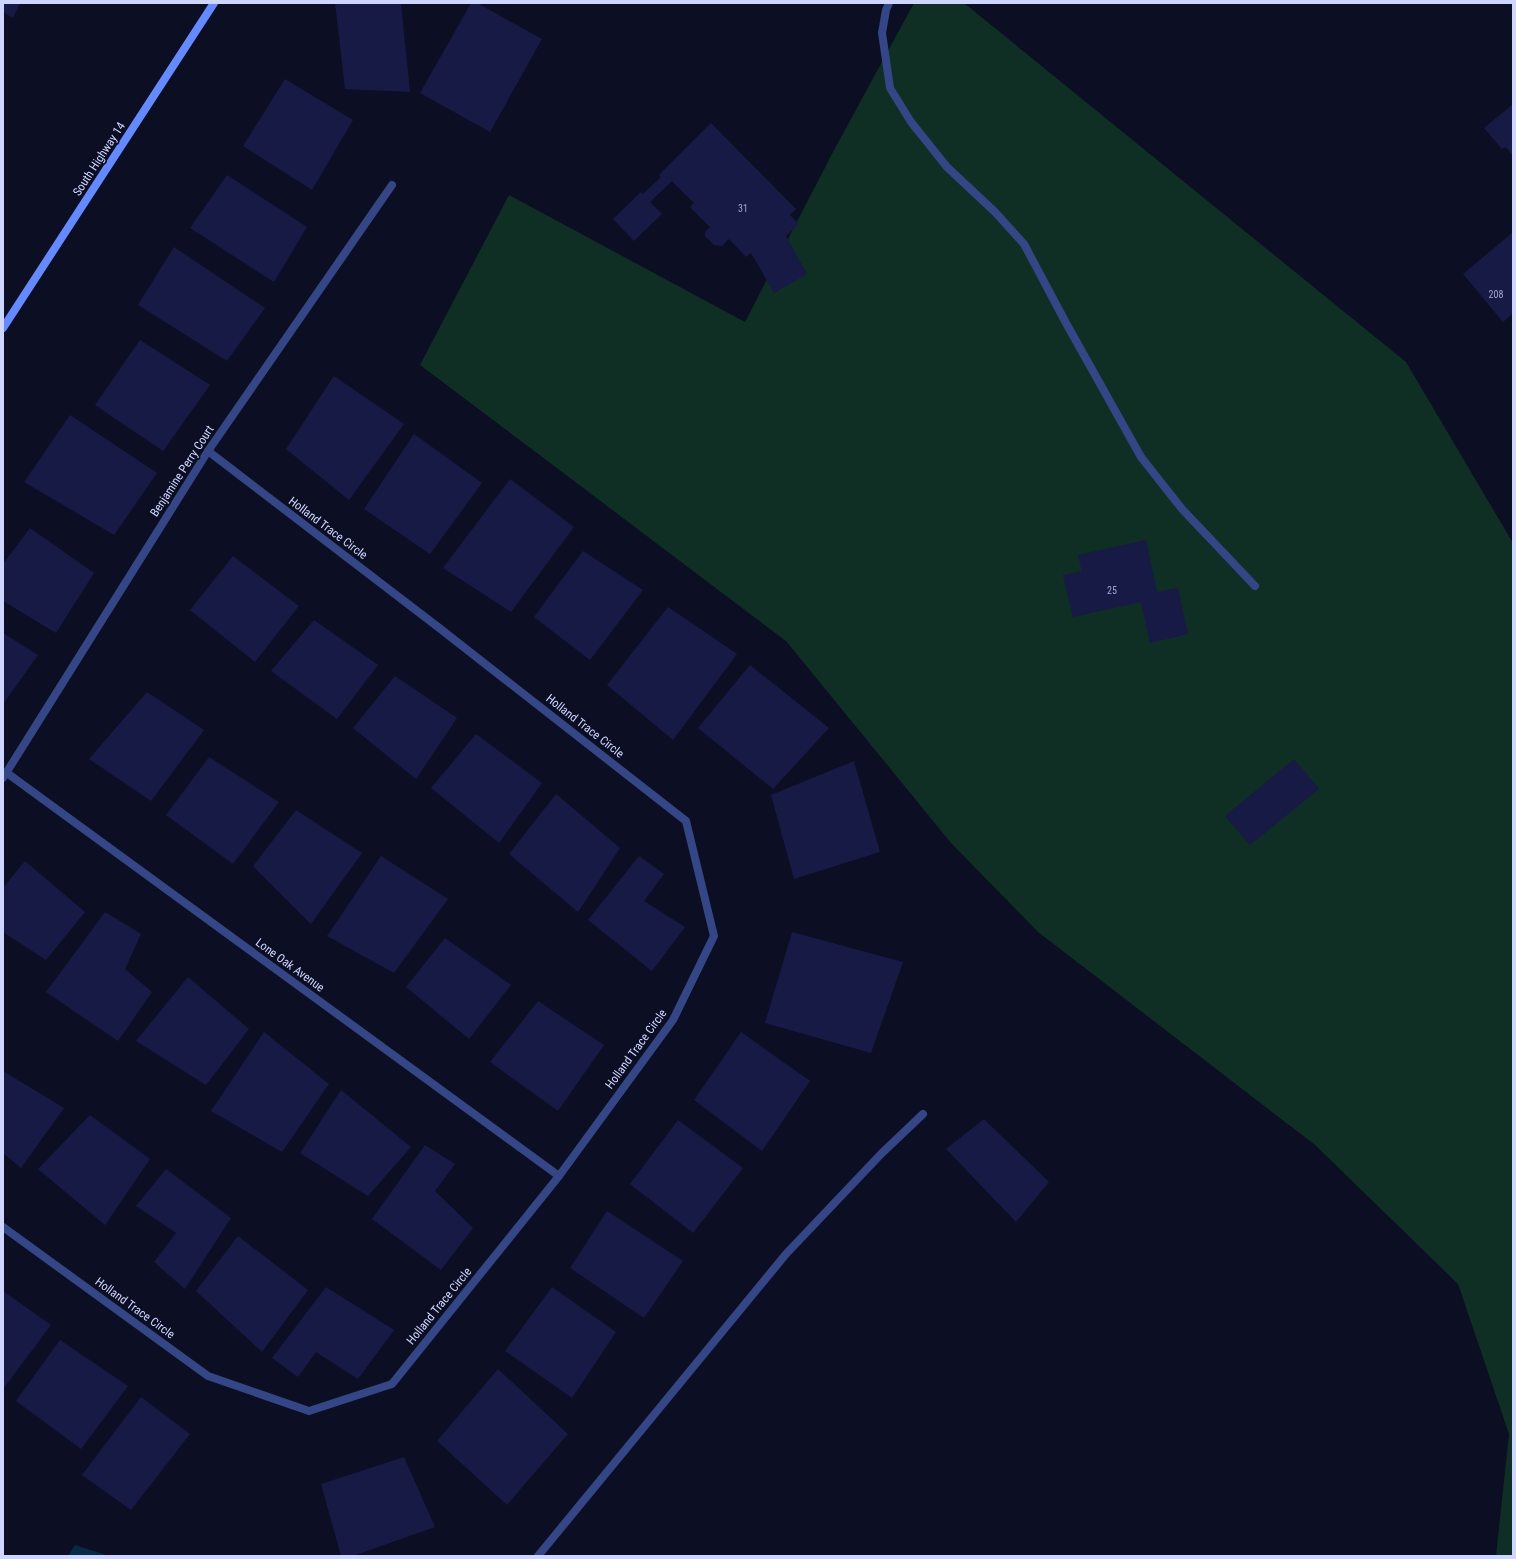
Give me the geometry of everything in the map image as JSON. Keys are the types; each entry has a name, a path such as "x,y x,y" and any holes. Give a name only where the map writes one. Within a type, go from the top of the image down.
{"main road":[{"name":"South Highway 14","path":"3,328 214,3"}],"street":[{"path":"889,3 886,10 882,33 890,88 911,122 947,167 995,212 1024,244 1141,457 1182,509 1255,586"},
{"name":"Benjamine Perry Court","path":"5,775 208,451 392,185"},
{"name":"Holland Trace Circle","path":"3,1227 208,1376 309,1411 392,1384 559,1176 673,1020 714,936 686,820 438,627 208,451"},
{"name":"Lone Oak Avenue","path":"5,775 559,1176"},
{"path":"538,1556 786,1254 882,1153 923,1114"}],"green space":[{"path":"914,3 964,3 1406,362 1513,543 1513,1556 1496,1556 1509,1434 1458,1284 1315,1145 1038,932 951,843 786,641 420,365 509,195 745,322 833,152"}],"water":[{"path":"75,1545 106,1555 107,1556 68,1556"}],"building":[{"path":"3,3 20,3 13,18 3,12"},
{"path":"335,3 401,3 410,92 345,89"},
{"path":"471,3 477,3 542,39 490,132 420,93"},
{"path":"285,79 353,120 312,190 243,146"},
{"path":"1513,104 1513,156 1506,147 1502,149 1484,128"},
{"path":"711,123 796,209 790,215 799,224 786,236 807,274 774,293 751,253 746,257 729,239 722,246 714,245 705,236 705,232 710,227 690,207 694,203 672,181 650,202 662,214 634,241 613,219 641,192 643,194 661,177 659,175"},
{"path":"227,175 307,227 274,282 190,228"},
{"path":"1513,232 1513,313 1503,322 1463,274"},
{"path":"174,247 265,308 227,361 138,305"},
{"path":"140,340 210,385 163,451 95,405"},
{"path":"334,376 404,424 349,500 286,449"},
{"path":"70,415 157,473 114,535 24,482"},
{"path":"414,434 482,483 430,554 364,509"},
{"path":"510,479 574,527 511,612 443,568"},
{"path":"30,528 94,573 56,633 3,601 3,564"},
{"path":"1146,540 1157,592 1178,588 1188,634 1150,643 1141,602 1073,617 1063,575 1082,571 1078,555"},
{"path":"583,551 643,590 590,660 534,617"},
{"path":"233,556 299,606 255,662 190,610"},
{"path":"668,607 737,654 673,740 607,685"},
{"path":"314,620 378,665 337,719 271,671"},
{"path":"3,633 38,655 3,704"},
{"path":"750,665 829,728 773,789 698,728"},
{"path":"395,676 457,718 416,779 353,728"},
{"path":"147,692 204,730 151,801 89,759"},
{"path":"476,734 542,783 499,843 431,788"},
{"path":"209,757 279,802 233,864 166,815"},
{"path":"1294,759 1319,789 1250,845 1225,816"},
{"path":"854,761 880,852 794,879 771,795"},
{"path":"556,794 620,848 578,912 509,854"},
{"path":"296,810 362,853 311,924 253,866"},
{"path":"381,856 448,899 394,973 327,936"},
{"path":"639,856 664,874 644,901 685,927 652,971 588,920"},
{"path":"25,861 85,912 46,960 3,932 3,888"},
{"path":"105,912 141,934 125,969 152,992 118,1041 46,992"},
{"path":"792,932 903,962 871,1053 765,1023"},
{"path":"445,938 511,985 469,1039 406,987"},
{"path":"188,977 249,1029 206,1085 136,1041"},
{"path":"538,1001 604,1045 558,1111 490,1062"},
{"path":"264,1032 329,1084 282,1152 211,1111"},
{"path":"741,1032 810,1081 762,1151 694,1100"},
{"path":"3,1071 64,1108 21,1168 3,1153"},
{"path":"341,1090 411,1147 368,1196 300,1153"},
{"path":"90,1115 150,1159 105,1225 38,1169"},
{"path":"984,1119 1049,1182 1016,1222 946,1149"},
{"path":"678,1120 743,1168 693,1233 630,1184"},
{"path":"425,1145 455,1164 435,1191 473,1228 441,1270 372,1219"},
{"path":"166,1169 231,1218 185,1289 154,1262 176,1233 136,1206"},
{"path":"607,1211 683,1261 644,1318 570,1268"},
{"path":"238,1236 308,1290 262,1352 196,1291"},
{"path":"326,1287 394,1330 358,1379 316,1352 298,1377 272,1358"},
{"path":"552,1287 616,1332 572,1398 505,1351"},
{"path":"3,1291 51,1325 3,1389"},
{"path":"60,1340 128,1386 81,1449 16,1401"},
{"path":"498,1369 568,1434 507,1505 437,1441"},
{"path":"141,1397 190,1434 131,1510 82,1475"},
{"path":"404,1457 435,1527 353,1556 341,1556 321,1484"}]}
